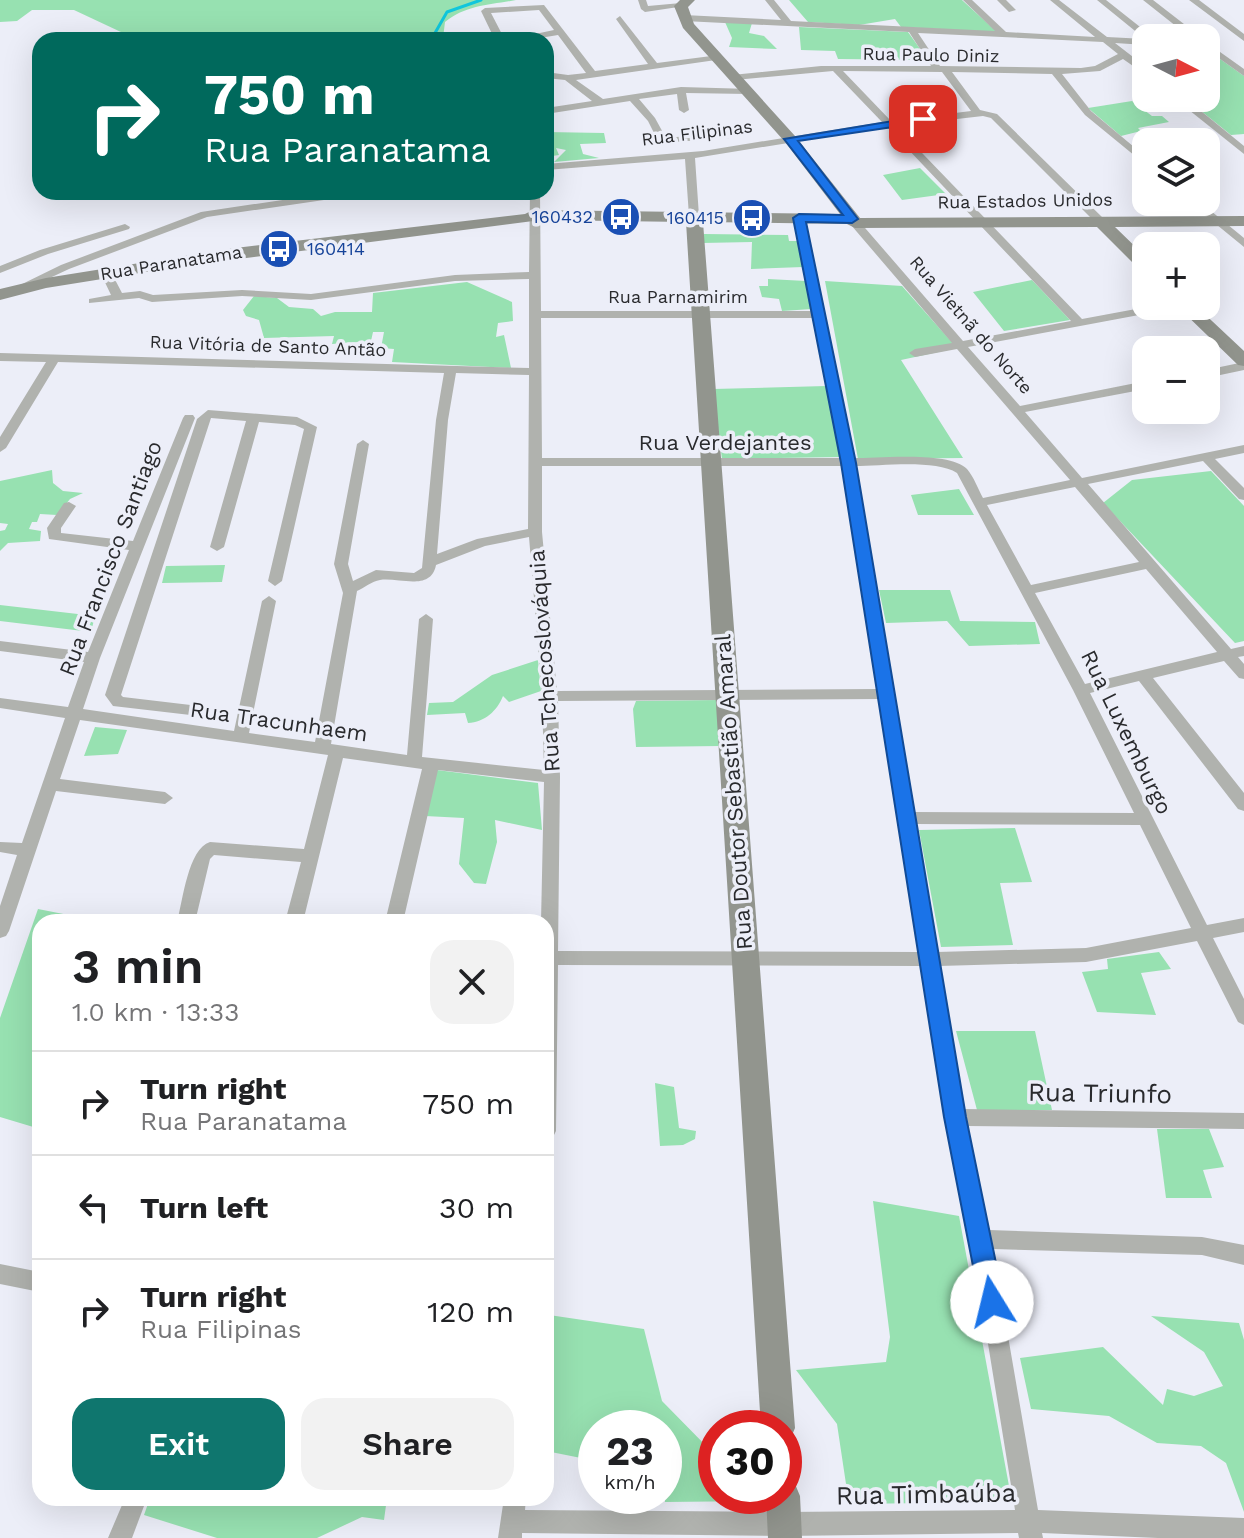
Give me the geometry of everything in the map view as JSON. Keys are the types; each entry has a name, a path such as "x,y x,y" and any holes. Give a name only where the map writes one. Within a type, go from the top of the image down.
{"street":[{"path":"642,0 645,9 685,8 789,24 1132,40"},
{"path":"769,0 789,24"},
{"path":"967,0 1004,35"},
{"path":"1001,0 1012,10"},
{"path":"1054,0 1132,62"},
{"path":"1101,0 1132,26"},
{"path":"1147,0 1179,24"},
{"path":"1193,0 1244,38"},
{"path":"496,32 485,11 533,5 544,8 592,74"},
{"name":"Rua Vietnã do Norte","path":"685,8 716,57 790,139 854,221 1018,410 1077,484 1244,674"},
{"path":"620,19 654,65"},
{"path":"912,30 977,113"},
{"path":"554,33 560,32"},
{"path":"1220,46 1244,48"},
{"name":"Rua Paulo Diniz","path":"735,77 836,69 1055,72 1097,69 1123,55"},
{"path":"1220,55 1244,73"},
{"path":"554,76 568,78 716,57"},
{"path":"836,69 1080,323"},
{"path":"1055,72 1088,113 1132,150"},
{"path":"568,78 600,102"},
{"path":"554,110 681,90 748,91"},
{"path":"681,90 684,110"},
{"path":"632,97 652,120 663,141 730,135"},
{"path":"1196,112 1244,151"},
{"name":"Rua Filipinas","path":"554,166 690,156 977,113 994,116 1099,220"},
{"path":"710,138 721,152"},
{"name":"Rua Doutor Sebastião Amaral","path":"690,156 777,1410"},
{"path":"6,291 205,214 302,200"},
{"name":"Rua Tchecoslováquia","path":"534,200 537,275 535,532 550,696 552,914"},
{"name":"Rua Paranatama","path":"6,291 288,244 392,236 533,217 694,216 854,221"},
{"path":"1211,216 1244,244"},
{"path":"799,218 848,463 928,959 955,1117 981,1239 1030,1529"},
{"path":"1099,220 1132,252"},
{"name":"Rua Estados Unidos","path":"854,221 1244,221"},
{"path":"0,270 44,252 125,227"},
{"path":"107,274 118,297"},
{"path":"93,301 140,294 152,299 242,293 311,297 455,278 537,275"},
{"path":"915,353 1132,313"},
{"name":"Rua Parnamirim","path":"537,314 819,315"},
{"path":"1200,320 1244,364"},
{"name":"Rua Vitória de Santo Antão","path":"0,357 535,372"},
{"path":"0,448 54,358"},
{"path":"1220,370 1244,364"},
{"path":"350,589 376,575 422,577 431,562 442,420 450,371"},
{"path":"1018,410 1132,388"},
{"path":"199,711 118,702 113,695 203,419 212,413 304,422 312,429 275,581"},
{"path":"217,547 254,416"},
{"name":"Rua Francisco Santiago","path":"0,931 93,658 189,418"},
{"path":"296,914 329,750 350,589 341,564 363,444"},
{"path":"981,502 1244,449"},
{"path":"1206,457 1244,496"},
{"name":"Rua Verdejantes","path":"534,462 944,463 962,471"},
{"name":"Rua Luxemburgo","path":"962,471 1081,690 1142,819 1244,1017"},
{"path":"69,506 54,528 54,536 136,546"},
{"path":"431,562 482,542 535,532"},
{"path":"1028,590 1149,564"},
{"path":"240,737 269,601"},
{"path":"395,914 422,763 426,619"},
{"path":"0,646 93,658"},
{"path":"1081,690 1244,651"},
{"path":"1143,676 1244,805"},
{"path":"550,696 885,694"},
{"name":"Rua Tracunhaem","path":"0,703 74,716 422,763 552,777"},
{"path":"139,724 149,706"},
{"path":"50,784 165,798"},
{"path":"905,818 1142,819"},
{"path":"3,847 29,850"},
{"path":"188,914 202,856 210,848 310,856"},
{"path":"554,958 928,959 1086,955 1244,925"},
{"name":"Rua Triunfo","path":"955,1117 1244,1121"},
{"path":"981,1239 1202,1246 1244,1255"},
{"path":"0,1274 32,1280"},
{"path":"120,1538 133,1506"},
{"name":"Rua Timbaúba","path":"513,1519 784,1519 1030,1529 1244,1530"}],"green space":[{"path":"0,0 516,0 461,12 445,22 444,32 121,32 74,10 32,10 17,21 0,22"},
{"path":"789,0 962,0 997,32 901,27 895,19 859,25 808,22"},
{"path":"725,22 752,23 749,33 764,36 777,49 729,47 732,38"},
{"path":"799,27 908,32 928,60 838,59 835,51 801,50"},
{"path":"1220,59 1244,76 1244,134 1231,135 1202,112 1220,112"},
{"path":"1132,101 1132,112 1162,116 1169,122 1132,128 1132,133 1121,136 1088,108"},
{"path":"554,132 604,133 606,143 580,144 583,154 599,158 554,162 566,150 556,148 559,155 554,156"},
{"path":"920,168 946,194 902,200 883,175"},
{"path":"704,234 788,235 789,241 798,241 803,267 751,269 752,242 702,243"},
{"path":"768,279 806,281 812,309 782,311 779,299 762,297 759,286 768,286"},
{"path":"1032,280 1070,320 1004,331 973,292"},
{"path":"825,281 902,286 957,348 901,360 963,458 858,459"},
{"path":"467,282 512,302 513,321 498,323 496,337 504,335 511,368 392,362 394,349 381,348 384,332 373,332 371,341 332,344 334,336 264,338 259,320 246,316 243,310 254,296 277,298 289,307 313,309 321,316 335,312 372,312 373,293"},
{"path":"826,386 841,457 722,459 713,389"},
{"path":"52,470 53,483 63,491 83,493 70,499 57,515 40,514 37,522 32,522 29,529 41,531 40,541 8,543 0,551 0,531 5,530 8,524 0,523 0,481"},
{"path":"1211,471 1244,506 1244,641 1235,643 1103,503 1132,480"},
{"path":"959,489 974,515 918,515 911,495"},
{"path":"225,565 222,582 162,583 166,566"},
{"path":"879,590 950,590 960,621 1035,622 1040,644 969,646 947,621 886,623"},
{"path":"0,605 95,616 91,632 0,621"},
{"path":"538,660 541,691 509,702 503,696 490,715 474,722 468,723 465,713 427,715 429,703 453,702 492,675"},
{"path":"718,700 721,746 636,747 633,709 636,701"},
{"path":"95,727 127,730 118,754 84,756"},
{"path":"437,770 538,783 542,830 495,820 497,842 486,884 474,883 459,864 464,818 425,816"},
{"path":"1015,828 1032,882 1000,883 1013,945 941,947 919,830"},
{"path":"38,909 63,914 36,914"},
{"path":"32,926 32,1127 0,1117 0,1018"},
{"path":"1159,952 1171,969 1141,973 1156,1015 1097,1012 1082,972 1108,969 1107,959"},
{"path":"956,1031 1035,1031 1052,1110 977,1110"},
{"path":"655,1083 674,1087 679,1128 696,1131 695,1139 683,1145 660,1146"},
{"path":"1157,1129 1209,1129 1224,1167 1203,1170 1212,1198 1166,1198"},
{"path":"873,1201 959,1216 1012,1502 849,1504 837,1424 796,1370 886,1362 890,1337"},
{"path":"554,1316 644,1329 662,1401 671,1410 578,1410 578,1457 554,1453"},
{"path":"1151,1316 1239,1323 1244,1340 1244,1512 1226,1463 1201,1446 1157,1443 1109,1416 1031,1409 1020,1358 1103,1347 1163,1405 1167,1389 1194,1396 1223,1386 1204,1352"},
{"path":"682,1421 698,1438 698,1502 682,1502"},
{"path":"147,1506 386,1506 384,1520 362,1517 317,1538 217,1538 144,1515"}],"waterway":[{"path":"436,32 447,12 481,0"}],"place":[{"name":"160432","path":"621,217"},
{"name":"160415","path":"752,218"},
{"name":"160414","path":"279,249"}],"route":[{"path":"923,119 790,139 852,219 799,218 848,463 955,1117 992,1302"}]}
